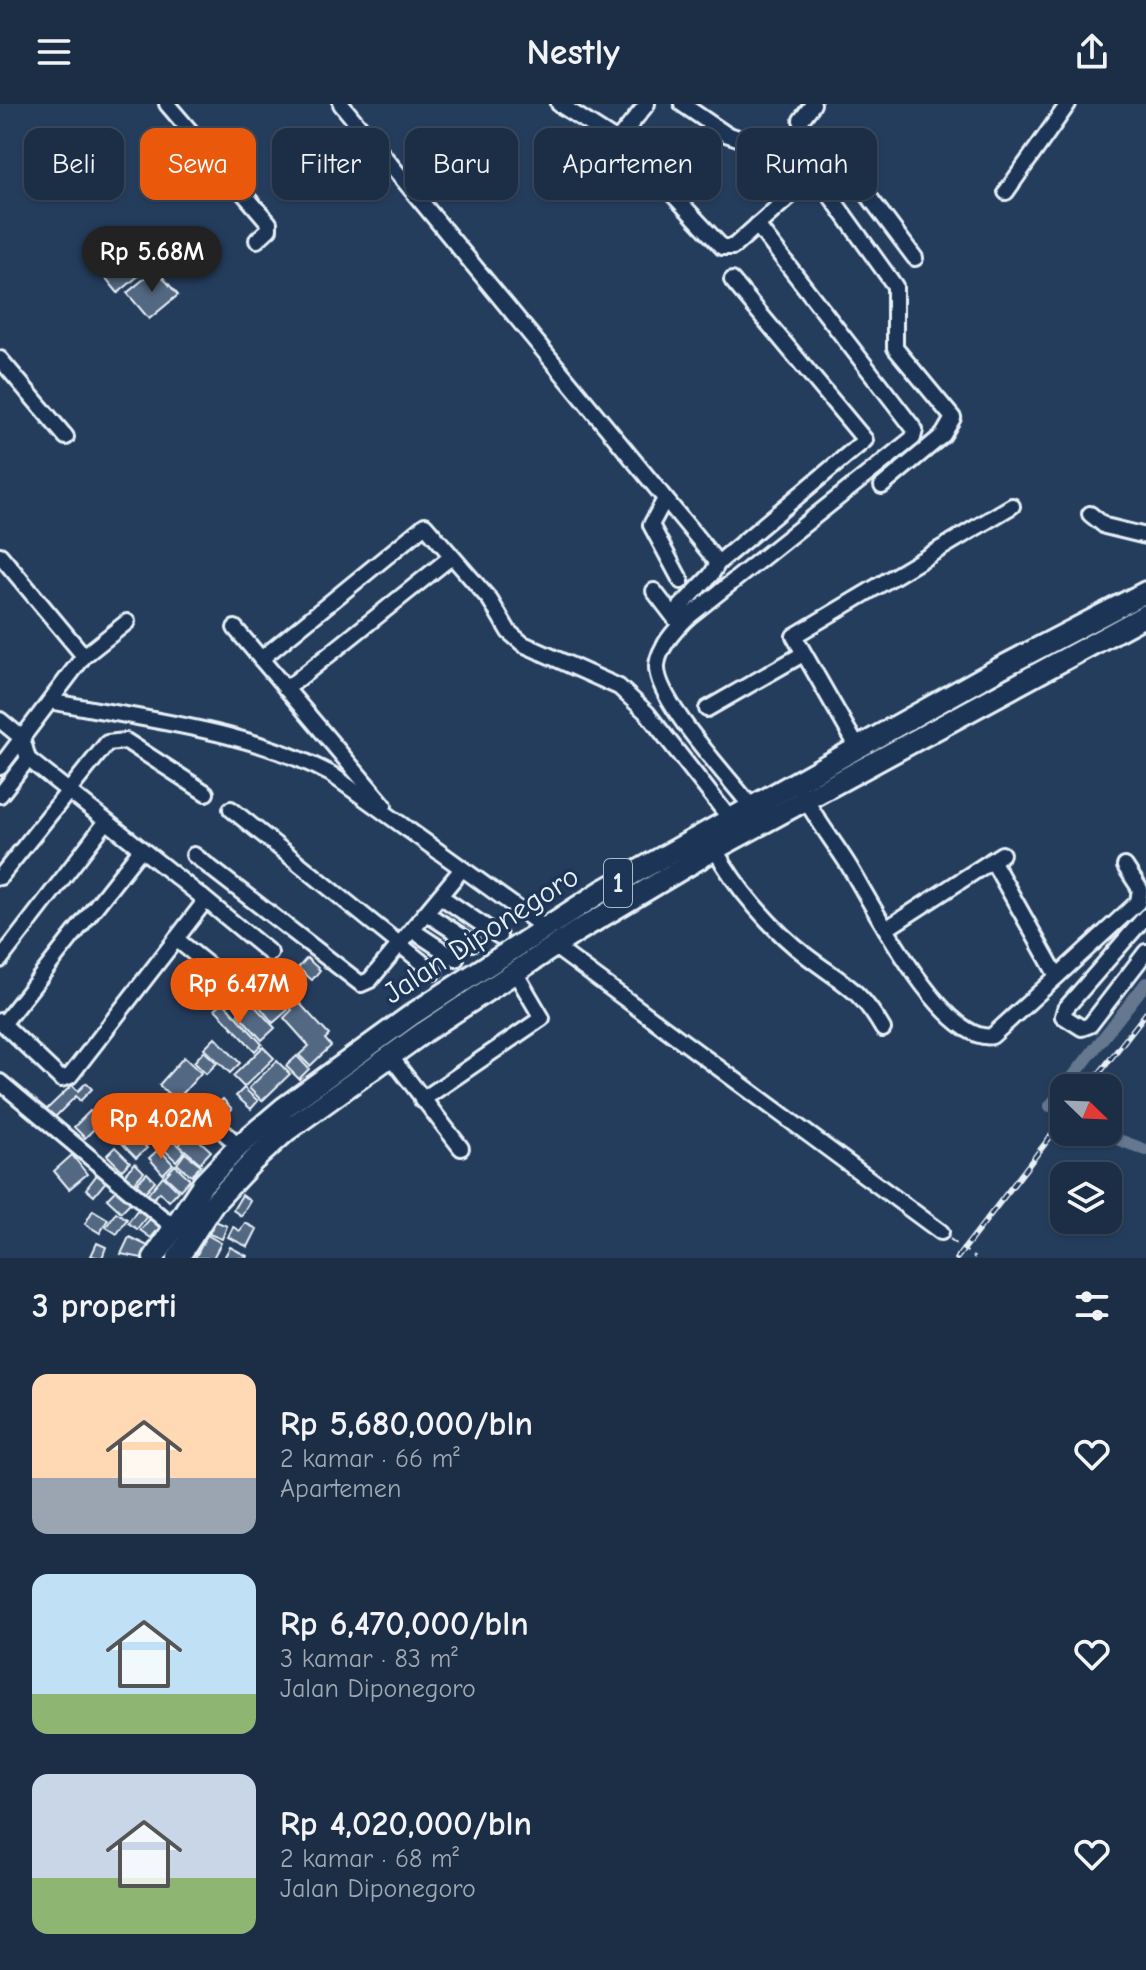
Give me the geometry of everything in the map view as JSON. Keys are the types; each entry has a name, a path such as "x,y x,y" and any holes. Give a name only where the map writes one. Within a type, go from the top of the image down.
{"highway":[{"name":"Jalan Diponegoro","path":"757,815 796,782 1009,662 1146,592"},
{"name":"Jalan Diponegoro","path":"175,1248 203,1184 239,1146 285,1107 413,1014 545,928 757,815 806,801 1146,615"},
{"name":"Jalan Diponegoro","path":"175,1248 254,1160 286,1131 424,1032 515,972 715,849 736,826"},
{"path":"413,1014 424,1032"}],"street":[{"path":"167,104 269,223 269,229 257,240"},
{"path":"341,104 718,563"},
{"path":"559,104 597,128"},
{"path":"628,128 647,104"},
{"path":"682,104 726,134 737,138"},
{"path":"801,120 813,104"},
{"path":"1006,192 1068,104"},
{"path":"678,200 722,247 733,247 784,200"},
{"path":"833,200 895,286 895,348 953,418 943,435 882,486"},
{"path":"873,200 915,258"},
{"path":"757,225 915,430 913,438 683,622 659,658 659,682 684,722 757,815"},
{"path":"683,622 681,606 711,575 718,563 865,440 732,280"},
{"path":"0,359 66,437"},
{"path":"665,499 651,525 681,581"},
{"path":"858,748 793,637 1012,506"},
{"path":"1090,514 1105,526 1146,536"},
{"path":"261,659 418,528 429,527 490,600 509,632 523,644 619,687 647,713 736,826"},
{"path":"0,555 84,656"},
{"path":"286,689 451,557"},
{"path":"654,591 683,622"},
{"path":"0,767 84,656 127,622"},
{"path":"235,628 399,824"},
{"path":"707,709 803,654"},
{"path":"50,701 283,750 331,774 545,928"},
{"path":"0,720 22,738 28,759 270,953"},
{"path":"0,877 107,743 126,741 206,793"},
{"path":"0,795 28,759"},
{"path":"796,782 886,929 937,1003 981,1036 992,1036 1138,902 1140,889 1125,866"},
{"path":"231,809 434,972"},
{"path":"0,960 106,822"},
{"path":"141,849 2,1023 61,1079 70,1076 202,905 202,897"},
{"path":"715,849 724,865 785,936 867,1000 883,1029"},
{"path":"194,855 361,984 370,980 462,869"},
{"path":"886,929 997,857 1057,976"},
{"path":"440,896 499,936"},
{"path":"426,913 472,943"},
{"path":"1146,916 1065,1009 1063,1016 1082,1028 1090,1025 1146,952"},
{"path":"412,930 456,959"},
{"path":"176,939 238,989"},
{"path":"555,947 941,1232"},
{"path":"422,1100 542,1018 515,972"},
{"path":"391,1057 461,1148"},
{"path":"0,1082 175,1248"},
{"path":"205,1115 239,1146"}],"path":[{"path":"941,1232 975,1258"}],"building":[{"path":"126,239 149,267 118,293 95,265"},
{"path":"164,246 179,265 168,274 153,255"},
{"path":"156,269 178,295 149,319 127,293"},
{"path":"307,958 320,970 312,980 298,968"},
{"path":"281,970 291,980 280,991 271,981"},
{"path":"265,983 288,1010 273,1023 251,996"},
{"path":"291,994 329,1035 325,1039 331,1046 310,1066 299,1055 309,1046 284,1018 292,1010 284,1001"},
{"path":"223,1002 262,1044 255,1051 215,1009"},
{"path":"251,1002 275,1028 262,1040 238,1014"},
{"path":"215,1037 240,1063 230,1073 204,1048"},
{"path":"263,1047 274,1058 244,1087 233,1076"},
{"path":"204,1051 217,1063 206,1074 194,1062"},
{"path":"297,1056 309,1069 299,1079 286,1066"},
{"path":"184,1057 201,1073 176,1101 159,1085"},
{"path":"277,1061 290,1074 262,1101 249,1088"},
{"path":"86,1083 92,1089 80,1101 76,1096 53,1119 45,1111 72,1085 78,1091"},
{"path":"244,1088 258,1101 251,1109 236,1096"},
{"path":"223,1099 232,1109 219,1122 209,1112"},
{"path":"162,1107 188,1129 178,1140 153,1118"},
{"path":"90,1111 101,1122 85,1138 74,1127"},
{"path":"142,1115 158,1131 147,1143 131,1127"},
{"path":"203,1120 211,1127 200,1139 192,1132"},
{"path":"128,1127 147,1148 136,1158 117,1138"},
{"path":"190,1132 211,1151 200,1163 179,1145"},
{"path":"165,1133 185,1151 176,1161 156,1142"},
{"path":"115,1147 130,1162 122,1170 107,1155"},
{"path":"159,1149 173,1164 163,1174 149,1158"},
{"path":"185,1153 201,1165 192,1176 177,1164"},
{"path":"72,1155 87,1174 69,1189 54,1171"},
{"path":"135,1163 144,1172 132,1185 123,1176"},
{"path":"175,1165 190,1179 180,1190 165,1176"},
{"path":"99,1172 108,1179 94,1196 86,1189"},
{"path":"147,1173 155,1181 145,1192 136,1184"},
{"path":"163,1176 178,1191 169,1201 160,1192 152,1200 147,1195"},
{"path":"120,1186 133,1200 121,1212 107,1199"},
{"path":"242,1195 250,1201 241,1216 233,1210"},
{"path":"93,1210 108,1219 100,1233 85,1224"},
{"path":"137,1210 147,1216 137,1229 128,1223"},
{"path":"116,1212 127,1219 117,1234 106,1227"},
{"path":"150,1219 160,1227 151,1238 140,1230"},
{"path":"215,1221 227,1226 222,1239 209,1234"},
{"path":"245,1223 257,1229 248,1247 228,1237 233,1227 240,1231"},
{"path":"207,1235 221,1243 213,1258 195,1258"},
{"path":"129,1237 148,1246 142,1258 121,1254"},
{"path":"97,1243 106,1247 102,1258 91,1256"},
{"path":"230,1247 247,1256 246,1258 224,1258"}],"waterway":[{"path":"1075,1074 1146,983"},
{"path":"1122,1141 1146,1150"}],"railway":[{"path":"1099,1074 1146,1013"},
{"path":"957,1258 1050,1137"}]}
